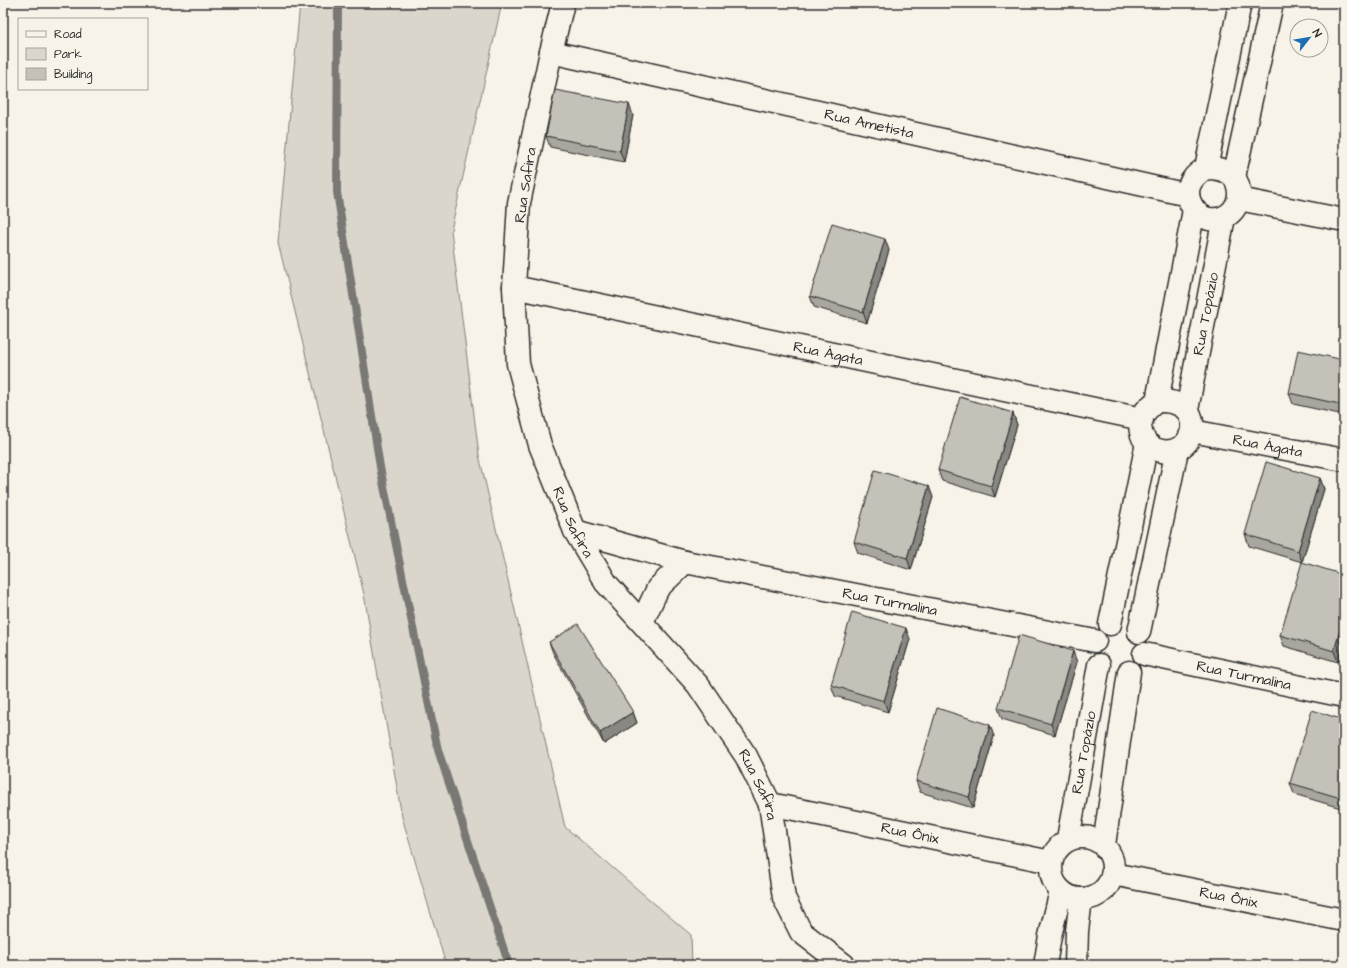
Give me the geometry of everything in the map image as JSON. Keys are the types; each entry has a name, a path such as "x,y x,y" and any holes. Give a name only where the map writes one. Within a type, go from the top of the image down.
{"street":[{"name":"Rua Safira","path":"563,3 519,203 514,287 518,364 540,446 575,531 606,583 698,685 746,756 770,804 784,898 801,932 844,965"},
{"path":"1206,168 1240,3"},
{"path":"1234,177 1224,170 1206,168 1193,178 1189,186 1191,202 1200,216 1208,219 1224,217 1231,213 1239,198 1239,190 1234,177 1272,3"},
{"name":"Rua Ametista","path":"551,52 1191,202"},
{"path":"1239,198 1344,220"},
{"name":"Rua Topázio","path":"1157,401 1191,202"},
{"name":"Rua Topázio","path":"1186,410 1224,217"},
{"name":"Rua Ágata","path":"514,287 1142,419"},
{"path":"1157,401 1177,403 1186,410 1192,423 1192,431 1184,446 1169,452 1153,448 1146,443 1142,436 1142,419 1146,411 1157,401"},
{"name":"Rua Ágata","path":"1192,431 1344,460"},
{"path":"1110,624 1146,443"},
{"path":"1139,632 1129,625 1121,623 1110,624 1098,634 1094,641 1093,650 1099,666 1113,674 1130,672 1141,662 1144,654 1144,645 1139,632 1177,450"},
{"name":"Rua Turmalina","path":"575,531 685,562 1094,641"},
{"path":"642,622 658,588 685,562"},
{"name":"Rua Turmalina","path":"1144,654 1344,696"},
{"name":"Rua Topázio","path":"1068,839 1099,666"},
{"path":"1104,845 1130,672"},
{"name":"Rua Ônix","path":"770,804 1051,862"},
{"path":"1077,836 1087,836 1096,839 1104,845 1110,853 1113,863 1113,874 1109,884 1102,893 1092,898 1081,899 1071,897 1061,891 1054,883 1051,872 1051,862 1054,853 1060,845 1068,839 1077,836"},
{"name":"Rua Ônix","path":"1113,874 1344,920"},
{"path":"1045,965 1050,936 1061,891"},
{"path":"1076,965 1077,931 1081,899"}],"green space":[{"path":"300,3 502,3 451,230 479,455 565,827 691,935 692,965 446,965 402,817 364,594 278,242"}],"building":[{"path":"555,90 629,104 620,151 546,136"},
{"path":"832,223 885,239 863,312 810,296"},
{"path":"1298,350 1344,360 1344,405 1289,393"},
{"path":"960,397 1013,413 991,486 938,470"},
{"path":"1266,462 1320,478 1298,551 1245,534"},
{"path":"875,470 929,486 907,558 854,542"},
{"path":"1302,562 1344,575 1344,616 1334,651 1280,635"},
{"path":"852,612 906,628 884,701 831,685"},
{"path":"578,624 633,712 600,733 549,642"},
{"path":"1019,635 1073,651 1051,724 998,708"},
{"path":"937,708 990,725 969,797 916,781"},
{"path":"1312,710 1344,720 1344,799 1290,783"}],"waterway":[{"path":"338,3 337,192 380,467 438,750 509,965"}]}
